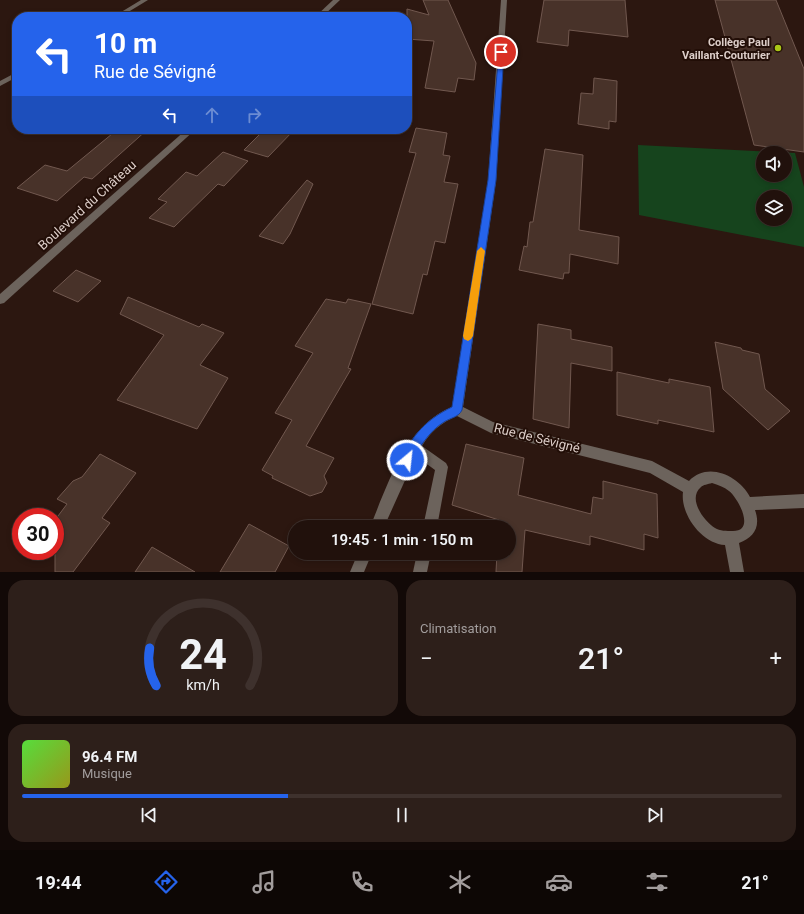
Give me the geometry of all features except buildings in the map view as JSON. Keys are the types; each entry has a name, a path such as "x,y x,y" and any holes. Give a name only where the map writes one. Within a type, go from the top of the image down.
{"street":[{"path":"125,12 145,0"},
{"path":"324,12 337,0"},
{"path":"380,520 413,447 427,430 440,418 457,410 492,180 504,0"},
{"path":"0,84 12,77"},
{"name":"Boulevard du Château","path":"0,300 186,134"},
{"name":"Rue de Sévigné","path":"457,410 491,427 652,467 690,489"},
{"path":"413,447 442,467 431,520"},
{"path":"702,478 717,478 732,485 747,504 750,514 750,524 747,531 740,537 731,539 721,538 710,533 701,526 690,507 688,497 690,489 695,482 702,478"},
{"path":"747,504 804,502"},
{"path":"731,539 737,572"},
{"path":"357,572 362,560"},
{"path":"420,572 423,560"}],"green space":[{"path":"638,145 756,151 756,182 792,182 792,153 795,153 804,187 804,247 639,215"}],"slow traffic":[{"path":"468,336 481,251"}],"place":[{"name":"Collège Paul Vaillant-Couturier","path":"778,48"}],"route":[{"path":"407,460 413,447 427,430 440,418 457,410 474,290 492,180 501,52"}]}
